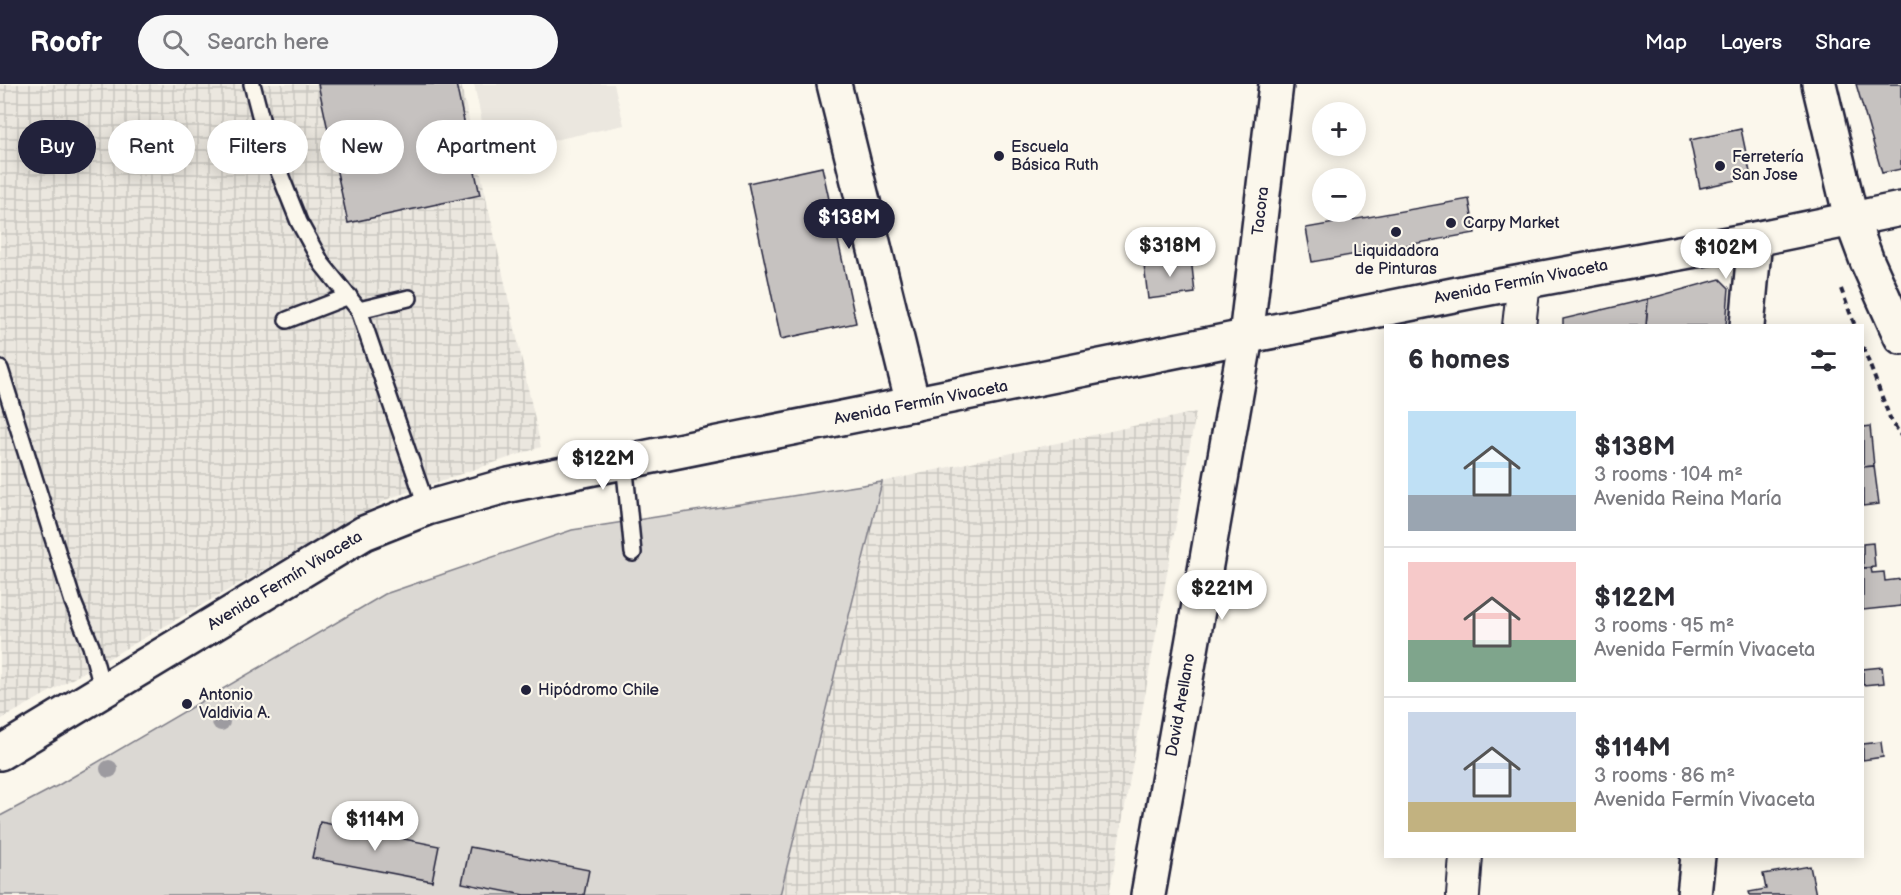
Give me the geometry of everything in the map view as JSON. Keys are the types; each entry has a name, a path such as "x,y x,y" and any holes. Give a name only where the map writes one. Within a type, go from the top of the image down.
{"main road":[{"path":"834,84 913,404"},
{"name":"Tacora","path":"1246,337 1276,84"},
{"path":"1819,84 1851,218 1867,261 1901,336"},
{"name":"Avenida Fermín Vivaceta","path":"0,753 364,533 427,508 499,487 1524,281 1755,239 1901,209"},
{"path":"1747,324 1755,239"},
{"name":"David Arellano","path":"1148,895 1246,337"},
{"path":"1694,895 1698,858"}],"street":[{"path":"1519,324 1524,281"},
{"path":"1462,895 1466,858"}],"lane":[{"path":"252,84 267,142 299,222 322,264 359,310 427,508"},
{"path":"287,320 349,296"},
{"path":"359,310 409,298"},
{"path":"0,369 73,602 91,646 103,690"},
{"path":"624,461 633,553"}],"path":[{"path":"1840,286 1854,324"},
{"path":"1864,350 1890,418 1901,436"}],"shaded area":[{"path":"0,84 461,84 469,120 416,120 416,174 481,174 541,447 390,498 0,720"},
{"path":"474,84 614,84 624,125 557,139 557,120 482,120"},
{"path":"1196,412 1109,895 780,895 882,482"},
{"name":"Hipódromo Chile","path":"882,482 780,895 0,895 0,816 57,786 385,594 572,530"}],"building":[{"path":"318,84 456,84 464,120 416,120 416,174 475,174 480,195 348,223 337,174 404,174 404,120 326,120"},
{"path":"1856,84 1901,84 1901,169 1882,173"},
{"path":"1741,129 1751,177 1700,188 1690,140"},
{"path":"822,167 856,323 781,339 748,183"},
{"path":"1469,199 1475,233 1312,262 1306,228 1340,222 1366,222 1366,217"},
{"path":"1191,258 1195,293 1148,299 1144,264"},
{"path":"1720,279 1729,288 1726,324 1646,324 1648,299"},
{"path":"1648,299 1646,324 1563,324 1563,319"},
{"path":"1870,426 1874,466 1864,467 1864,427"},
{"path":"1874,466 1879,504 1864,506 1864,467"},
{"path":"1873,543 1875,567 1864,568 1864,544"},
{"path":"1864,568 1871,568 1872,573 1884,572 1885,581 1901,579 1901,606 1864,610"},
{"path":"1882,667 1884,683 1864,685 1864,669"},
{"path":"1881,742 1883,757 1864,760 1864,744"},
{"path":"320,822 439,846 432,881 312,858"},
{"path":"470,847 589,870 584,895 524,895 462,883"},
{"path":"1810,866 1816,895 1750,895 1749,892 1766,889 1763,874"}],"place":[{"name":"Escuela Básica Ruth","path":"999,156"},
{"name":"Ferretería San Jose","path":"1720,166"},
{"name":"Carpy Market","path":"1451,223"},
{"name":"Liquidadora de Pinturas","path":"1396,232"},
{"name":"Hipódromo Chile","path":"526,690"},
{"name":"Antonio Valdivia A.","path":"187,704"}]}
